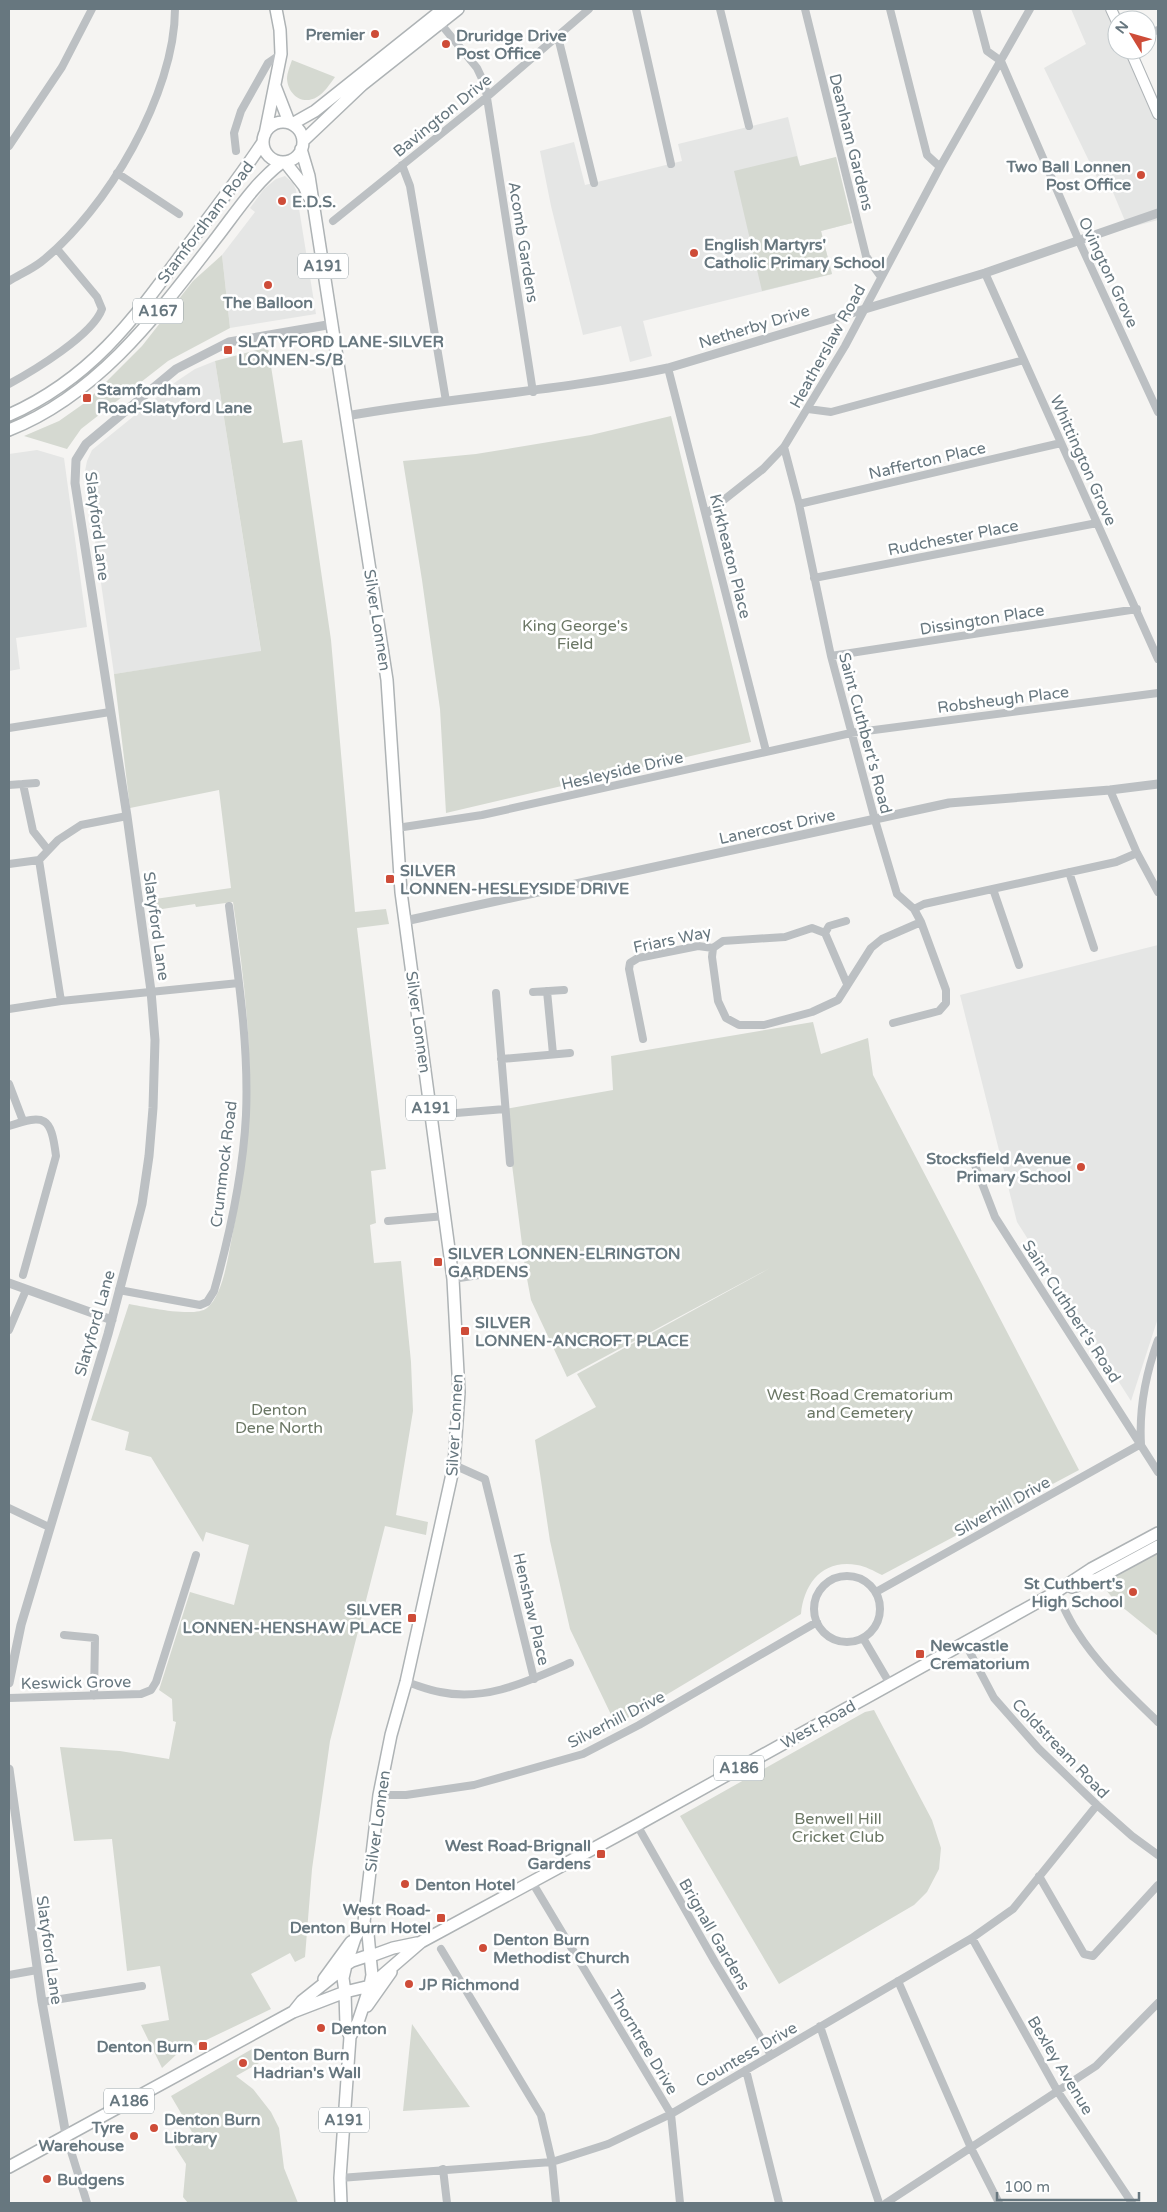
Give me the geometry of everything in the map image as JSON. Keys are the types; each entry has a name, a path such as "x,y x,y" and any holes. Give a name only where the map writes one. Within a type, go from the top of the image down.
{"main road":[{"path":"276,9 280,30 281,54 264,138 268,154 274,160 283,162 294,158 302,145 362,85 438,14"},
{"path":"264,138 274,124 291,123 314,111 438,14 458,9"},
{"path":"1134,60 1158,114"},
{"path":"275,84 291,123 300,131 302,145"},
{"name":"Stamfordham Road","path":"9,415 67,382 87,367 115,339 152,294 264,138"},
{"name":"Silver Lonnen","path":"302,145 309,176 333,324 387,680 405,921 453,1279 459,1392 454,1465 406,1682 391,1735 379,1795 366,1928 370,1956"},
{"name":"Silver Lonnen","path":"283,162 304,186 314,207"},
{"name":"Stamfordham Road","path":"9,430 38,417 73,395 125,350 163,306 257,186 283,162"},
{"name":"West Road","path":"370,1986 421,1942 637,1825 965,1643 1056,1592 1091,1569 1158,1533"},
{"name":"West Road","path":"1056,1592 1097,1579 1158,1546"},
{"path":"366,1928 378,1942 393,1948"},
{"name":"Silver Lonnen","path":"346,1966 355,1938 366,1928"},
{"path":"316,1991 355,1938"},
{"name":"West Road","path":"370,1956 393,1948 421,1942"},
{"name":"A186","path":"293,2012 302,2001 352,1961 370,1956"},
{"name":"A191","path":"350,2037 370,1986 372,1975 370,1956"},
{"path":"361,2013 401,1958"},
{"name":"A191","path":"341,2203 340,2178 350,2037 343,1978 346,1966"},
{"name":"A186","path":"9,2167 293,2012 345,1992 370,1986"},
{"path":"327,1999 337,2004 346,2016"}],"street":[{"path":"9,146 62,67 92,9"},
{"path":"9,281 40,263 57,249 78,226 117,174 134,145 159,85 170,48 175,23 175,9"},
{"name":"Bavington Drive","path":"333,222 488,96 589,9"},
{"path":"636,9 671,164"},
{"path":"720,9 749,126"},
{"name":"Deanham Gardens","path":"805,9 866,256 881,278"},
{"path":"890,9 927,154 940,167"},
{"name":"Ovington Grove","path":"976,9 987,52 1001,61 1079,241 1158,412"},
{"name":"Heatherslaw Road","path":"706,514 764,469 784,447 808,409 865,308 940,167 1030,9"},
{"name":"Acomb Gardens","path":"438,14 477,68 488,96 533,392"},
{"path":"558,37 594,183"},
{"path":"236,151 234,133 241,111 268,63 281,54"},
{"path":"402,165 410,186 446,401"},
{"path":"117,174 178,214"},
{"name":"Netherby Drive","path":"346,416 446,401 533,392 668,368 985,273 1158,213"},
{"path":"9,384 50,360 100,315 102,309 101,302 57,249"},
{"name":"Whittington Grove","path":"985,273 1158,659"},
{"name":"Slatyford Lane","path":"9,1683 21,1625 112,1320 142,1204 149,1156 155,1040 151,992 127,816 75,483 76,460 86,444 176,369 229,342 333,324"},
{"path":"808,409 831,412 1024,360"},
{"name":"Kirkheaton Place","path":"668,368 766,751"},
{"name":"Nafferton Place","path":"800,504 1061,443"},
{"name":"Saint Cuthbert's Road","path":"784,447 800,504 814,578 832,656 875,820 898,894 914,909 921,922 946,990 946,1003 939,1011 893,1023"},
{"name":"Rudchester Place","path":"814,578 1097,523"},
{"name":"Dissington Place","path":"832,656 1137,609"},
{"name":"Robsheugh Place","path":"851,733 1158,693"},
{"path":"9,728 110,712"},
{"name":"Hesleyside Drive","path":"397,828 482,815 851,733"},
{"path":"9,785 36,783"},
{"path":"23,784 33,830 48,850"},
{"name":"Lanercost Drive","path":"405,921 949,803 1110,790 1158,784"},
{"path":"1110,790 1137,853 1158,892"},
{"path":"9,864 38,860 70,831 81,825 127,816"},
{"path":"914,909 924,904 1116,862 1137,853"},
{"path":"38,860 61,1001"},
{"path":"1069,872 1094,948"},
{"path":"993,889 1019,965"},
{"name":"Crummock Road","path":"119,1290 200,1304 207,1302 214,1291 236,1197 246,1115 245,1046 229,906"},
{"path":"846,921 829,926 825,933 847,984"},
{"path":"713,948 712,956 718,1001 726,1018 739,1026 750,1026 784,1021 812,1012 838,1000 871,948 882,938 921,922"},
{"name":"Friars Way","path":"643,1039 629,970 630,963 638,958 698,946 713,948 723,941 785,937 812,928 825,933"},
{"path":"9,1008 239,983"},
{"path":"532,992 564,990"},
{"path":"547,991 552,1054"},
{"path":"496,993 510,1163"},
{"path":"501,1059 570,1053"},
{"path":"9,1084 23,1121"},
{"path":"432,1115 505,1109"},
{"path":"9,1126 32,1118 41,1119 46,1123 54,1140 56,1156 23,1275"},
{"name":"Saint Cuthbert's Road","path":"973,1160 995,1217 1158,1472"},
{"path":"388,1221 445,1216"},
{"path":"453,1279 525,1268"},
{"path":"9,1283 112,1320"},
{"path":"9,1330 26,1290"},
{"path":"1141,1444 1141,1410 1145,1387 1158,1340"},
{"name":"Silverhill Drive","path":"876,1592 1141,1444"},
{"name":"Henshaw Place","path":"406,1682 440,1692 475,1695 505,1689 534,1679 486,1479 454,1465"},
{"path":"9,1508 49,1527"},
{"name":"Keswick Grove","path":"9,1698 141,1694 151,1690 156,1682 196,1555"},
{"path":"842,1576 861,1579 876,1592 880,1602 880,1613 877,1623 871,1632 863,1638 853,1642 842,1642 832,1638 823,1631 817,1622 815,1603 824,1586 832,1580 842,1576"},
{"path":"1056,1592 1076,1630 1100,1662 1158,1722"},
{"name":"Silverhill Drive","path":"379,1795 406,1795 474,1785 583,1754 639,1725 817,1622"},
{"path":"64,1635 95,1638 94,1696"},
{"path":"863,1638 890,1684"},
{"name":"Coldstream Road","path":"965,1643 994,1698 1039,1749 1132,1836 1158,1855"},
{"path":"534,1679 570,1663"},
{"name":"Slatyford Lane","path":"9,1769 37,1970 66,2135"},
{"name":"Countess Drive","path":"340,2178 552,2162 608,2144 671,2114 972,1938 1012,1910 1098,1805"},
{"name":"Brignall Gardens","path":"637,1825 771,2056"},
{"path":"1039,1876 1084,1954 1093,1956 1158,1885"},
{"name":"Thorntree Drive","path":"532,1882 671,2114 680,2203"},
{"name":"Bexley Avenue","path":"972,1938 1058,2092 1132,2203"},
{"path":"440,1949 541,2115 552,2162 556,2203"},
{"path":"9,1975 37,1970"},
{"path":"898,1981 970,2148 999,2203"},
{"path":"42,2002 142,1986"},
{"path":"886,2203 1096,2066 1158,2003"},
{"path":"820,2026 880,2203"},
{"path":"746,2070 779,2203"},
{"path":"66,2135 88,2203"},
{"path":"443,2169 447,2203"}],"shaded area":[{"path":"1071,9 1118,9 1107,10 1107,60 1141,60 1158,98 1158,220 1128,228 1112,190 1104,192 1044,68 1086,44"},
{"name":"English Martyrs' Catholic Primary School","path":"788,117 800,166 836,157 852,223 821,231 832,274 643,321 652,356 630,362 621,326 583,335 551,206 540,151 574,142 585,185 682,161 678,144"},
{"name":"The Balloon","path":"285,176 293,183 296,190 316,314 230,328 222,255 255,212 250,208 264,189 276,179"},
{"path":"215,361 261,652 114,674 85,471 87,461 92,450 177,381 195,369"},
{"path":"37,450 64,458 87,627 16,638 20,669 9,671 9,454"},
{"name":"Stocksfield Avenue Primary School","path":"1158,945 1158,1318 1131,1401 1017,1222 960,995"}],"green space":[{"path":"292,60 335,77 317,97 306,100 301,99 293,94 288,84 287,79"},
{"path":"797,156 800,166 836,157 852,223 821,231 832,274 762,291 734,171"},
{"path":"222,255 230,328 168,361 81,429 67,449 24,436 59,421 86,402 142,346 193,281"},
{"name":"Denton Dene North","path":"268,347 283,443 302,440 331,640 355,912 386,909 389,924 357,928 386,1169 371,1171 376,1223 370,1225 374,1263 401,1261 411,1362 413,1411 396,1515 428,1522 426,1535 385,1526 330,1741 312,1869 305,1957 295,1962 290,1953 251,1974 271,2009 177,2054 162,2068 141,2025 169,2020 160,1966 127,1971 112,1839 74,1841 60,1747 120,1751 169,1759 176,1722 173,1721 172,1699 159,1690 190,1592 234,1605 249,1545 206,1532 203,1542 151,1457 125,1450 129,1432 91,1420 129,1304 170,1311 201,1311 213,1302 217,1294 227,1265 243,1174 247,1142 250,1084 248,1031 233,902 196,907 195,904 149,911 148,900 231,888 219,790 130,808 114,674 261,651 215,361"},
{"name":"King George's Field","path":"671,416 751,742 446,813 440,709 403,461 476,454 591,435"},
{"name":"West Road Crematorium and Cemetery","path":"813,1022 821,1054 868,1038 873,1075 1079,1470 882,1575 857,1565 845,1564 825,1570 817,1576 806,1592 801,1614 616,1725 570,1629 550,1541 535,1440 596,1407 577,1374 772,1267 567,1377 531,1300 525,1268 505,1109 613,1090 611,1056"},
{"name":"St Cuthbert's High School","path":"1158,1551 1158,1636 1116,1602 1100,1583"},
{"name":"Benwell Hill Cricket Club","path":"874,1710 932,1820 941,1848 939,1869 927,1892 914,1905 779,1984 680,1816 865,1712"},
{"path":"412,2024 470,2107 403,2111"},
{"path":"252,2049 259,2063 236,2076 253,2089 271,2112 279,2128 284,2168 298,2203 188,2203 183,2197 186,2164 175,2147 177,2140 192,2132 171,2096"}],"place":[{"name":"Premier","path":"375,34"},
{"name":"Druridge Drive Post Office","path":"446,44"},
{"name":"Two Ball Lonnen Post Office","path":"1141,175"},
{"name":"E.D.S.","path":"282,201"},
{"name":"English Martyrs' Catholic Primary School","path":"694,253"},
{"name":"The Balloon","path":"268,285"},
{"name":"SLATYFORD LANE-SILVER LONNEN-S/B","path":"228,350"},
{"name":"Stamfordham Road-Slatyford Lane","path":"87,398"},
{"name":"SILVER LONNEN-HESLEYSIDE DRIVE","path":"390,879"},
{"name":"Stocksfield Avenue Primary School","path":"1081,1167"},
{"name":"SILVER LONNEN-ELRINGTON GARDENS","path":"438,1262"},
{"name":"SILVER LONNEN-ANCROFT PLACE","path":"465,1331"},
{"name":"St Cuthbert's High School","path":"1133,1592"},
{"name":"SILVER LONNEN-HENSHAW PLACE","path":"412,1618"},
{"name":"Newcastle Crematorium","path":"920,1654"},
{"name":"West Road-Brignall Gardens","path":"601,1854"},
{"name":"Denton Hotel","path":"405,1884"},
{"name":"West Road- Denton Burn Hotel","path":"441,1918"},
{"name":"Denton Burn Methodist Church","path":"483,1948"},
{"name":"JP Richmond","path":"409,1984"},
{"name":"Denton","path":"321,2028"},
{"name":"Denton Burn","path":"203,2046"},
{"name":"Denton Burn Hadrian's Wall","path":"243,2063"},
{"name":"Denton Burn Library","path":"154,2128"},
{"name":"Tyre Warehouse","path":"134,2136"},
{"name":"Budgens","path":"47,2179"}]}
